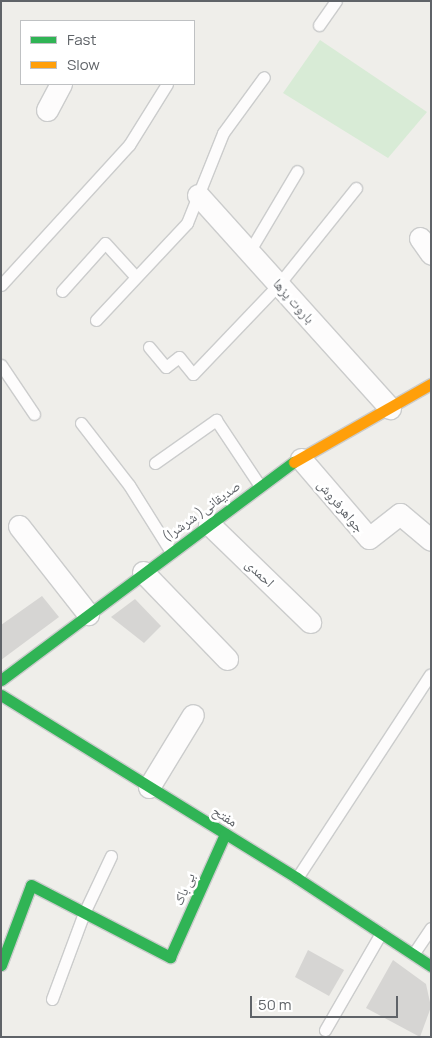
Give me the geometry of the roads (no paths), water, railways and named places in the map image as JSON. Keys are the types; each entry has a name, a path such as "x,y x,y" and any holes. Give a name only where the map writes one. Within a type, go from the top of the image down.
{"street":[{"path":"47,110 60,85"},
{"name":"باروت پزها","path":"198,195 390,408"},
{"name":"(شرشرا )صدیقانی","path":"1,680 260,486 301,459 431,384"},
{"name":"جواهرفروش","path":"301,459 368,538 400,514 431,540"},
{"name":"احمدی","path":"209,524 310,622"},
{"path":"20,526 88,614"},
{"path":"143,572 228,660"},
{"name":"مفتح","path":"1,695 297,878 414,953 431,966"},
{"path":"149,787 194,716"},
{"name":"بی باک","path":"84,913 170,957 225,834"},
{"path":"1,965 30,885 84,913"}],"lane":[{"path":"319,25 336,1"},
{"path":"96,320 135,276 187,223 223,133 264,77"},
{"path":"1,285 130,145 166,85"},
{"path":"249,252 297,171"},
{"path":"149,347 166,367 179,357 194,374 278,284 356,188"},
{"path":"62,291 105,243 135,276"},
{"path":"1,365 34,414"},
{"path":"154,463 216,420 260,486"},
{"path":"81,423 128,485 171,552"},
{"path":"297,878 430,675"},
{"path":"52,999 84,913 112,856"},
{"path":"414,953 431,928"},
{"path":"325,1030 381,933"}]}
